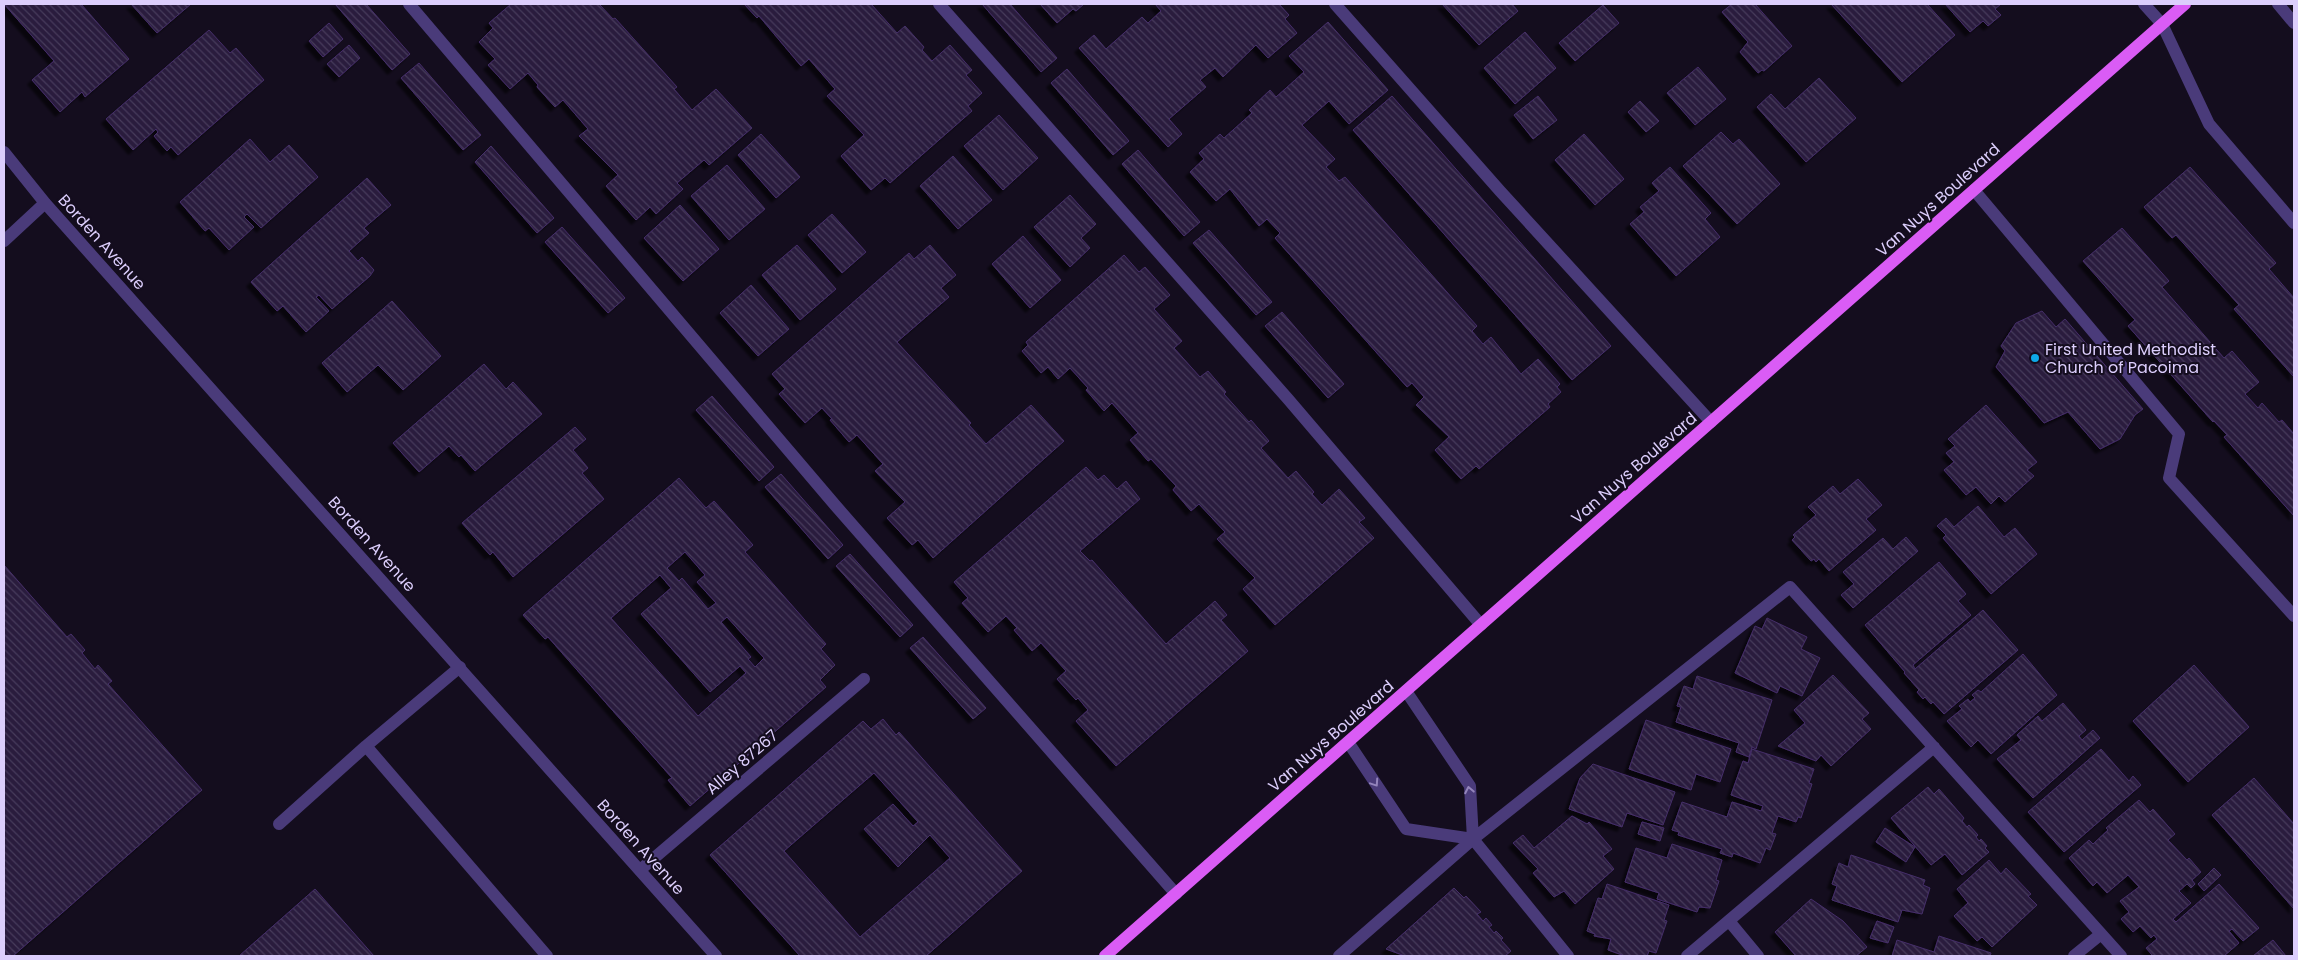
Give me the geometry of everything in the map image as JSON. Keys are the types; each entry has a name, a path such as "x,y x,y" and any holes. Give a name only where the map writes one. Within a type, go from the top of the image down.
{"main road":[{"name":"Van Nuys Boulevard","path":"1105,956 2185,4"}],"street":[{"path":"409,4 835,505 1176,894"},
{"path":"939,4 1288,399 1481,625"},
{"path":"1335,4 1500,191 1711,422"},
{"path":"2144,4 2162,24 2209,124 2294,223"},
{"path":"2278,4 2294,23"},
{"name":"Borden Avenue","path":"4,152 45,203 716,956"},
{"path":"1974,190 2179,434 2169,478 2294,616"},
{"path":"4,241 45,203"},
{"path":"1339,956 1473,839 1790,587 2121,956"},
{"path":"278,824 366,746 460,667"},
{"name":"Alley 87267","path":"640,870 864,679"},
{"path":"1406,691 1470,786 1473,839 1568,956"},
{"path":"1348,742 1406,829 1473,839"},
{"path":"366,746 547,956"},
{"path":"1687,956 1934,747"},
{"path":"1729,921 1758,956"},
{"path":"2074,956 2101,934"}],"building":[{"path":"4,4 81,4 129,59 85,97 82,92 60,112 32,80 54,61"},
{"path":"131,4 191,4 157,33"},
{"path":"335,4 366,4 410,54 392,70"},
{"path":"511,4 601,4 677,87 674,89 692,110 716,89 752,128 709,165 704,160 677,183 683,189 656,214 650,207 636,220 606,186 618,175 579,136 588,129 563,100 555,107 537,87 538,85 528,73 510,89 488,65 495,59 479,42 493,28 489,23"},
{"path":"744,4 871,4 897,33 905,26 924,47 922,50 932,61 950,45 972,70 966,75 982,93 968,106 972,111 890,183 885,178 871,190 841,156 864,135 827,96 835,89 809,59 801,66 759,16 757,18"},
{"path":"982,4 1010,4 1057,58 1041,72"},
{"path":"1040,4 1084,4 1076,11 1073,9 1057,23"},
{"path":"1155,4 1279,4 1289,15 1285,19 1297,33 1268,58 1256,45 1223,77 1215,68 1200,80 1206,87 1169,119 1182,134 1168,147 1079,48 1094,35 1106,49 1142,17 1148,23 1161,11"},
{"path":"1442,4 1512,4 1518,11 1479,45"},
{"path":"1732,4 1755,4 1792,46 1764,71 1762,70 1758,73 1740,52 1748,42 1722,12"},
{"path":"1831,4 1927,4 1955,35 1902,82"},
{"path":"1945,4 2001,4 1995,9 2001,15 1988,26 1983,21 1970,32"},
{"path":"1603,5 1619,23 1575,61 1559,43"},
{"path":"1328,22 1388,90 1349,124 1329,101 1302,125 1335,159 1326,167 1339,181 1345,177 1477,326 1472,331 1483,344 1491,337 1521,374 1538,359 1560,384 1557,387 1561,392 1548,404 1550,407 1479,469 1476,466 1461,479 1435,450 1449,437 1416,405 1424,397 1412,383 1407,387 1275,238 1280,233 1267,219 1259,226 1230,189 1216,201 1190,172 1204,159 1199,153 1220,134 1224,138 1252,113 1249,110 1270,90 1276,97 1304,72 1289,56"},
{"path":"329,23 343,39 323,57 309,41"},
{"path":"209,30 230,53 236,48 264,80 178,155 171,147 167,151 154,136 158,132 156,129 133,150 106,119"},
{"path":"1525,32 1556,68 1515,104 1484,68"},
{"path":"349,45 360,58 339,77 327,64"},
{"path":"419,63 481,135 463,150 401,78"},
{"path":"1698,67 1726,99 1695,125 1667,93"},
{"path":"1067,69 1129,141 1113,155 1051,83"},
{"path":"1819,78 1856,118 1806,162 1757,107 1771,94 1785,109"},
{"path":"1392,96 1611,346 1572,380 1353,130"},
{"path":"1538,96 1557,120 1533,139 1514,115"},
{"path":"1640,101 1659,121 1646,132 1628,112"},
{"path":"999,115 1038,158 1003,190 964,146"},
{"path":"1721,132 1733,144 1739,139 1780,184 1737,224 1683,166"},
{"path":"761,134 800,177 776,198 738,155"},
{"path":"1584,134 1624,179 1595,205 1555,160"},
{"path":"250,139 270,162 289,145 318,177 261,228 247,214 244,217 254,227 229,250 209,228 205,231 180,202"},
{"path":"491,146 554,218 537,233 475,162"},
{"path":"1138,150 1200,222 1184,236 1122,164"},
{"path":"953,156 992,200 958,229 920,186"},
{"path":"727,165 765,209 729,240 691,196"},
{"path":"1670,167 1711,213 1705,219 1720,237 1676,276 1630,224 1644,212 1640,207 1659,191 1652,183"},
{"path":"2190,167 2276,263 2269,269 2294,298 2294,377 2234,309 2239,305 2176,235 2172,238 2144,207"},
{"path":"367,178 391,205 364,228 369,233 349,251 358,261 362,257 374,270 370,276 332,309 319,295 316,297 329,311 306,332 283,306 277,311 251,282"},
{"path":"1070,195 1096,224 1081,238 1090,248 1070,267 1034,227"},
{"path":"680,205 719,249 683,281 644,238"},
{"path":"832,214 866,252 842,273 808,235"},
{"path":"562,227 625,298 608,313 545,242"},
{"path":"2122,228 2169,281 2162,287 2224,358 2232,351 2259,382 2245,394 2258,408 2262,403 2279,422 2282,420 2294,434 2294,516 2224,437 2227,435 2213,422 2128,326 2135,320 2083,261"},
{"path":"1209,230 1272,302 1256,315 1193,243"},
{"path":"1023,236 1061,280 1030,308 992,264"},
{"path":"797,245 836,289 800,320 762,275"},
{"path":"930,245 956,275 941,288 949,297 897,342 971,423 969,425 986,444 1031,405 1064,441 933,558 918,540 912,545 887,518 905,502 875,471 883,464 857,435 849,442 822,408 805,423 779,394 785,389 772,374 909,253 914,259"},
{"path":"1124,255 1139,272 1145,267 1170,295 1154,309 1182,341 1174,348 1200,377 1208,371 1226,392 1224,394 1249,422 1251,420 1269,441 1261,448 1288,478 1296,471 1314,492 1312,494 1322,505 1339,489 1365,518 1359,522 1374,538 1275,625 1243,589 1255,578 1217,539 1225,532 1199,504 1191,511 1173,490 1176,486 1151,459 1148,461 1130,440 1138,433 1112,403 1104,411 1086,390 1088,388 1070,368 1058,379 1048,367 1041,373 1022,351 1028,345 1026,342"},
{"path":"751,285 789,329 758,356 720,313"},
{"path":"392,301 441,356 403,390 378,365 347,392 322,363"},
{"path":"2042,311 2056,327 2065,319 2143,409 2135,415 2120,439 2100,449 2068,412 2044,423 1996,367 2005,351 2001,346 2016,323"},
{"path":"1282,312 1344,384 1328,398 1265,326"},
{"path":"484,364 506,389 513,382 542,414 475,471 461,455 459,457 449,446 419,472 393,443"},
{"path":"712,396 774,467 759,481 696,410"},
{"path":"1986,405 2037,462 2027,470 2034,476 2005,502 1999,496 1991,504 1976,487 1966,495 1944,470 1954,462 1946,453 1955,446 1948,439"},
{"path":"575,427 586,439 573,450 588,468 582,473 604,499 513,577 493,552 490,555 462,523"},
{"path":"1086,467 1098,480 1104,475 1117,489 1126,481 1140,499 1080,551 1090,561 1092,560 1166,644 1215,601 1227,615 1221,620 1248,651 1116,766 1076,721 1088,710 1057,679 1066,671 1041,643 1032,651 1014,630 1017,628 1006,616 988,632 962,603 968,598 954,582"},
{"path":"781,474 843,545 828,559 765,487"},
{"path":"679,478 706,508 714,501 753,545 745,552 826,644 821,649 835,665 820,680 826,687 690,806 668,780 672,778 548,637 545,639 523,615","holes":["685,552 705,575 697,582 716,603 708,609 682,578 679,581 667,568","660,575 671,588 641,614 710,692 740,666 746,673 698,716 611,618","727,617 764,658 755,667 748,659 751,657 721,622"]},
{"path":"1858,479 1882,505 1866,519 1876,530 1829,571 1819,559 1816,562 1814,559 1811,561 1792,540 1795,537 1793,535 1816,515 1808,507 1833,486 1840,494"},
{"path":"1978,506 2004,537 2015,528 2037,554 1991,594 1943,538 1946,535 1937,526 1946,518 1954,527"},
{"path":"1906,537 1918,551 1853,608 1841,595 1854,584 1843,572 1883,538 1893,549"},
{"path":"850,554 913,625 900,637 836,566"},
{"path":"1939,562 1966,594 1958,601 1971,615 1913,665 1915,669 1983,610 2018,650 1944,714 1933,702 1931,704 1925,697 1923,699 1917,692 1919,690 1905,672 1865,625"},
{"path":"4,565 67,637 71,634 85,650 82,653 95,669 98,665 112,681 108,684 202,790 13,956 4,956"},
{"path":"1767,618 1807,637 1801,649 1820,658 1802,696 1780,686 1777,693 1735,673 1755,626 1762,629"},
{"path":"923,637 986,708 973,719 910,648"},
{"path":"2023,654 2057,695 1991,754 1978,740 1971,747 1947,721 1962,709 1959,706 1968,699 1970,702 1975,698 1972,695 1978,690 1981,692"},
{"path":"2194,665 2249,727 2188,782 2133,721"},
{"path":"1833,675 1869,713 1862,719 1871,729 1831,766 1821,755 1816,761 1778,746 1805,723 1794,710"},
{"path":"1697,676 1772,700 1756,749 1752,747 1749,757 1736,752 1739,743 1676,722 1681,707 1677,706 1684,686 1693,689"},
{"path":"2063,703 2086,730 2079,736 2082,740 2093,730 2100,738 2033,798 1997,759 2021,740 2017,735 2038,716 2042,721"},
{"path":"883,719 896,735 899,732 1022,871 926,956 800,956 710,855 863,721 871,729","holes":["874,773 918,822 913,826 893,804 864,829 898,867 930,835 950,858 860,937 784,851"]},
{"path":"1646,720 1731,749 1720,782 1696,774 1691,790 1629,769"},
{"path":"1752,749 1814,769 1809,783 1812,784 1801,818 1798,817 1796,822 1778,816 1772,833 1776,834 1770,850 1766,848 1760,863 1733,853 1732,857 1720,853 1722,849 1678,835 1679,832 1672,830 1682,802 1727,817 1732,802 1761,811 1763,806 1731,795 1743,761 1748,763"},
{"path":"2101,749 2129,781 2133,776 2141,785 2064,852 2028,812"},
{"path":"1593,764 1675,792 1663,825 1627,813 1622,827 1569,809 1580,778"},
{"path":"2254,778 2294,824 2294,909 2212,815"},
{"path":"1928,787 1934,794 1939,789 1964,818 1962,821 1967,827 1969,825 1978,835 1976,837 1979,841 1981,839 1987,846 1985,848 1989,852 1962,875 1945,854 1931,865 1891,818"},
{"path":"2139,800 2150,812 2153,809 2175,834 2168,840 2187,860 2189,858 2201,872 2192,880 2195,884 2191,888 2187,884 2179,891 2191,903 2173,919 2176,922 2219,884 2259,928 2243,941 2232,929 2229,931 2239,943 2224,956 2153,956 2146,948 2157,939 2154,935 2151,938 2140,926 2133,932 2121,919 2129,912 2120,901 2139,887 2128,875 2107,893 2097,882 2093,886 2069,858 2089,840 2093,844 2108,830 2106,828"},
{"path":"1572,816 1587,824 1589,822 1612,849 1603,856 1614,869 1575,904 1564,891 1554,897 1533,873 1538,869 1513,843 1523,835 1534,848"},
{"path":"1642,822 1664,828 1660,841 1638,834"},
{"path":"1885,828 1915,847 1906,862 1876,842"},
{"path":"1672,844 1722,860 1716,880 1719,881 1710,908 1699,907 1697,912 1657,899 1659,893 1625,882 1636,848 1667,858"},
{"path":"1851,855 1925,880 1923,885 1930,888 1922,914 1902,910 1898,922 1832,900 1837,886 1832,884 1839,863 1848,867"},
{"path":"1989,860 2001,874 2006,868 2031,894 2028,896 2037,905 1992,947 1982,937 1977,941 1954,916 1968,903 1957,889"},
{"path":"2214,868 2221,875 2204,891 2198,884"},
{"path":"1607,884 1669,905 1664,920 1667,921 1656,953 1649,951 1647,956 1625,956 1608,950 1611,939 1594,936 1595,934 1587,931 1598,898 1602,899"},
{"path":"1454,888 1464,898 1466,896 1481,912 1477,914 1483,921 1486,918 1492,925 1489,927 1494,933 1496,931 1503,938 1501,940 1511,951 1505,956 1405,956 1386,949"},
{"path":"315,889 374,956 239,956"},
{"path":"1811,899 1843,921 1867,947 1856,956 1796,956 1775,932"},
{"path":"1877,921 1894,927 1888,943 1870,938"},
{"path":"1939,936 1991,953 1990,956 1892,956 1897,940 1934,952"},
{"path":"2273,940 2286,956 2253,956"}],"place":[{"name":"First United Methodist Church of Pacoima","path":"2035,358"}]}
